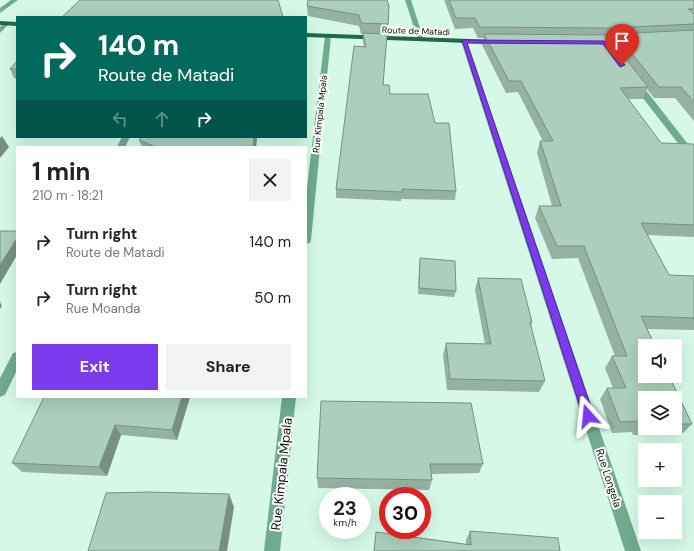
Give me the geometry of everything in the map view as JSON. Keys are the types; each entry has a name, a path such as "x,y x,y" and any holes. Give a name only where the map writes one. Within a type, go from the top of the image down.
{"main road":[{"path":"3,23 16,24"},
{"name":"Route de Matadi","path":"307,35 503,42"}],"street":[{"path":"0,11 15,0"},
{"path":"408,0 420,40"},
{"path":"0,30 3,23"},
{"name":"Rue Kimpala Mpala","path":"307,231 328,36"},
{"name":"Rue Longela","path":"464,41 633,551"},
{"path":"628,73 694,158"},
{"path":"0,391 16,359"},
{"name":"Rue Kimpala Mpala","path":"272,551 289,398"}],"building":[{"path":"80,0 278,0 283,16 63,16"},
{"path":"308,0 387,0 389,6 388,24 361,23 359,15 307,6"},
{"path":"449,0 694,0 694,9 688,9 694,14 694,24 609,28 480,27 475,18 456,18"},
{"path":"694,30 694,102 681,87 659,87 616,34"},
{"path":"363,33 387,34 383,85 389,85 390,94 428,94 435,123 449,123 456,191 402,189 402,192 336,189 354,46 366,47"},
{"path":"484,34 607,35 648,87 620,88 661,143 693,144 694,146 694,225 641,223 669,275 694,276 694,318 641,316 652,339 638,339 638,383 672,383 676,391 638,391 638,421 620,422 607,388 626,388 612,356 627,356 584,246 557,246 539,206 561,206 540,141 553,141 521,81 509,81"},
{"path":"16,62 16,69 10,69"},
{"path":"140,138 254,138 253,146 154,146 139,140"},
{"path":"0,231 16,231 16,240 0,265"},
{"path":"420,258 455,261 456,291 419,288"},
{"path":"478,278 521,279 545,381 450,379 446,343 491,344"},
{"path":"44,398 182,398 172,430 115,425 99,467 12,463"},
{"path":"321,401 471,403 483,464 430,464 432,480 317,478"},
{"path":"682,403 692,424 682,424"},
{"path":"148,492 229,494 219,551 88,551 106,493"},
{"path":"470,531 558,538 560,551 374,551 376,532 379,532 379,539 427,539 471,545"}],"route":[{"path":"588,416 464,41 604,42 622,65"}]}
